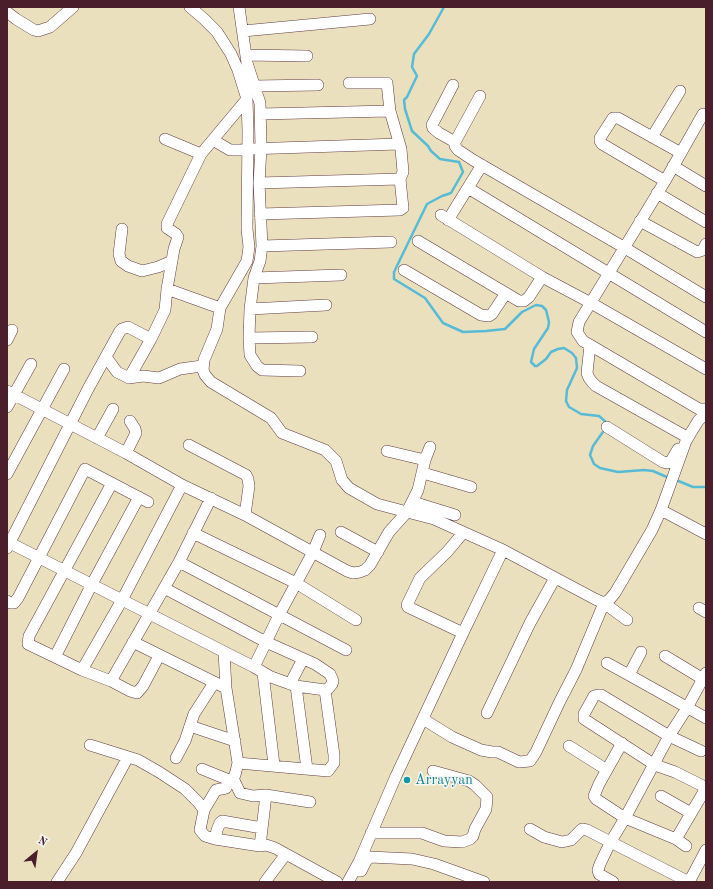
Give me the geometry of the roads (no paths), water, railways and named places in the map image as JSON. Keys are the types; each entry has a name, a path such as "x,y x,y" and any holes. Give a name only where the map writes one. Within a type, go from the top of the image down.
{"street":[{"path":"7,12 38,31 50,28 73,7"},
{"path":"190,7 217,32 231,54 238,70 247,100 247,229 249,247 247,261 220,308 217,329 202,366 205,375 211,382 271,418 278,429 282,432 326,450 336,461 342,480 350,488 376,504 434,519 503,550 604,603 627,620"},
{"path":"239,7 247,63 260,102 260,214 262,246 260,262 254,278 250,308 250,355 257,366 262,370 300,371"},
{"path":"243,30 370,18"},
{"path":"246,55 307,56"},
{"path":"260,214 400,210 403,208 400,179 403,172 401,148 390,111 387,83 350,83"},
{"path":"254,86 318,85"},
{"path":"453,85 432,125 433,128 439,133 455,142"},
{"path":"652,137 680,91"},
{"path":"480,96 455,142 455,146 458,150 706,297"},
{"path":"129,378 165,310 174,249 178,237 167,228 167,224 201,154 247,100"},
{"path":"260,114 390,111"},
{"path":"703,114 665,181 579,322 577,332 583,341 704,411"},
{"path":"665,181 602,144 600,141 612,120 616,118 620,119 681,153"},
{"path":"166,139 201,154"},
{"path":"213,140 230,150 399,144"},
{"path":"482,165 468,188 445,217 542,277 591,303 706,369"},
{"path":"673,166 706,186"},
{"path":"260,183 400,179"},
{"path":"468,188 704,328"},
{"path":"657,194 706,222"},
{"path":"640,221 694,251 697,252 705,250"},
{"path":"122,229 119,254 121,260 128,266 142,271 158,268 172,262"},
{"path":"418,241 519,301 524,301 529,297 542,277"},
{"path":"262,246 391,242"},
{"path":"404,270 481,315 489,316 492,314 506,293"},
{"path":"254,278 340,275"},
{"path":"167,289 220,308"},
{"path":"250,308 326,306"},
{"path":"151,339 128,327 120,331 88,388 9,545 40,557 258,670 293,685 325,690 332,684 333,681 330,674 315,664 266,642 164,588"},
{"path":"249,338 312,337"},
{"path":"590,345 587,373 589,378 596,386 685,436"},
{"path":"106,357 117,372 129,378 143,376 159,378 180,369 202,366"},
{"path":"7,407 10,393 31,364"},
{"path":"7,474 64,369"},
{"path":"10,393 126,453 182,485 211,498 353,573 365,570 370,565 389,532 407,512 418,490 423,474 425,460 430,447"},
{"path":"97,438 113,409"},
{"path":"607,428 657,458 668,462 673,459 685,436 704,411"},
{"path":"423,719 452,737 481,750 498,752 519,762 530,761 536,752 576,670 604,603 615,594 652,530 661,510 686,441 704,411"},
{"path":"126,453 136,433 136,430 130,421"},
{"path":"188,445 246,475 249,486 244,516"},
{"path":"387,451 425,460"},
{"path":"7,602 15,602 40,557 82,467 143,500 92,584 55,657"},
{"path":"423,474 471,487"},
{"path":"112,482 28,639 28,644 82,670 111,681 130,691 137,692 144,686 159,656"},
{"path":"82,670 122,600 182,485"},
{"path":"111,681 179,562 211,498"},
{"path":"412,502 455,515"},
{"path":"661,510 706,534"},
{"path":"341,532 378,552"},
{"path":"193,533 296,583 356,620"},
{"path":"463,533 448,552 420,578 407,605 408,607 463,633"},
{"path":"274,765 258,670 266,642 313,552 320,534"},
{"path":"348,882 396,776 503,550"},
{"path":"179,562 346,650"},
{"path":"487,713 530,624 555,578"},
{"path":"133,642 226,688"},
{"path":"224,652 226,688 238,763 226,788 216,790 204,810 200,830 205,836 215,839 260,846 266,845 275,848 338,882"},
{"path":"629,675 641,652"},
{"path":"613,882 599,874 598,870 610,843 704,676 665,656"},
{"path":"303,659 293,685 307,770"},
{"path":"607,663 706,718"},
{"path":"176,758 185,741 194,714 214,683"},
{"path":"238,763 328,771 334,760 325,690"},
{"path":"676,839 706,787 655,764 584,719 584,714 593,698 596,695 601,695 670,736 702,751"},
{"path":"190,726 235,741"},
{"path":"622,743 594,796 596,799 625,818 676,839 686,846"},
{"path":"90,745 138,760 160,772 185,789 204,810"},
{"path":"569,746 607,770"},
{"path":"57,882 79,846 128,757"},
{"path":"202,769 231,779 240,793 253,796 266,795 310,802"},
{"path":"371,833 422,833 444,841 462,842 470,839 473,836 475,829 486,809 487,797 476,785 469,781 433,771"},
{"path":"260,846 266,795"},
{"path":"661,796 691,812"},
{"path":"215,839 217,830 222,821 262,828"},
{"path":"530,829 544,837 562,842 571,840 582,829 587,830 689,882 706,850"},
{"path":"265,882 286,854"},
{"path":"355,882 366,861 370,857 422,861 471,879 484,882"}],"waterway":[{"path":"444,7 429,34 414,54 412,67 417,76 407,97 404,100 405,109 412,131 440,159 459,162 463,172 451,193 427,204 394,272 394,279 425,298 443,323 463,332 505,329 522,312 536,305 542,306 546,310 549,322 548,328 534,349 531,362 537,366 546,359 551,352 558,349 564,348 572,353 576,358 577,368 567,390 566,401 569,407 581,414 599,416 607,423 606,424"},
{"path":"605,429 593,446 590,455 594,464 600,468 618,472 644,470 653,471 669,478"},
{"path":"676,480 693,487 706,487"}],"place":[{"name":"Arrayyan","path":"407,780"}]}
